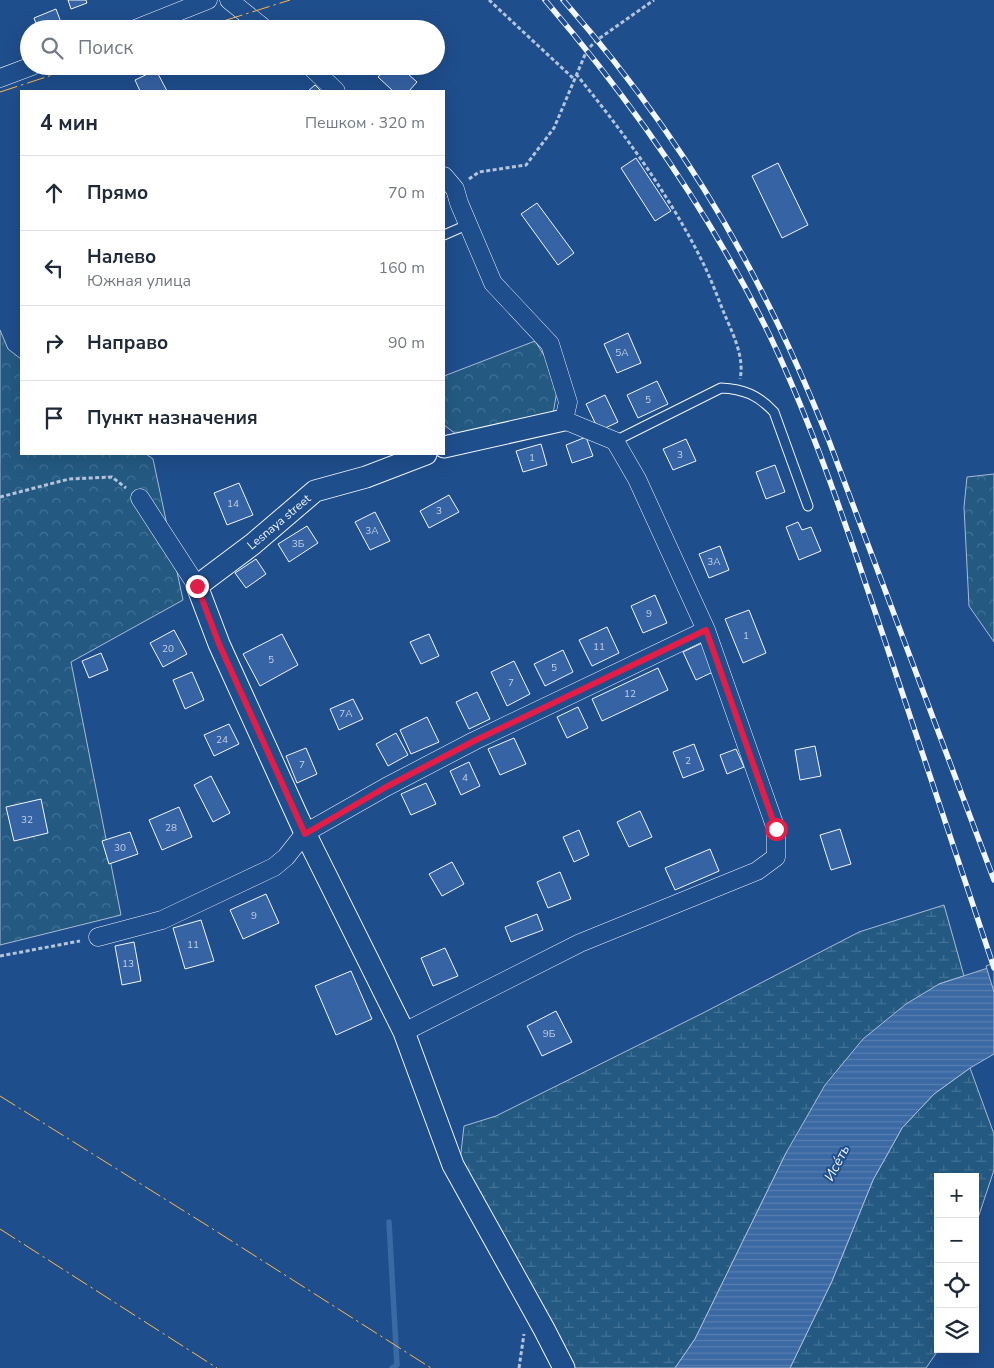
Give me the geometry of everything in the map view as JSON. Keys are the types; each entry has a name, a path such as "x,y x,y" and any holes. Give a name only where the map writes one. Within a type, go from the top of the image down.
{"street":[{"path":"158,20 208,0"},
{"path":"229,0 254,20"},
{"path":"0,78 20,70"},
{"path":"319,75 335,90"},
{"path":"449,182 493,282 550,344 568,402 564,420"},
{"path":"404,1032 580,943 757,870 776,857 776,829 706,630 638,479 615,440 564,420 445,447"},
{"name":"Lesnaya street","path":"197,586 253,544 315,491 366,478 424,455"},
{"path":"140,498 197,586 219,644 305,834 404,1032 453,1165 564,1368"},
{"path":"98,937 162,920 274,867 286,857 305,834 386,787 474,741 706,630"}],"lane":[{"path":"445,235 469,224"},
{"path":"615,440 721,388 738,389 764,401 774,412 808,506"}],"path":[{"path":"489,0 574,79"},
{"path":"449,182 480,172 526,165 554,128 587,50 597,40 654,0"},
{"path":"576,74 610,115 638,155 677,215 705,268 738,348 742,372 738,389"},
{"path":"0,497 69,478 112,477 140,498"},
{"path":"0,956 98,937"}],"green space":[{"path":"0,330 8,349 20,358 20,455 147,455 153,459 183,600 71,662 121,915 0,945"},
{"path":"535,341 559,379 553,414 456,434 445,426 445,376"},
{"path":"994,474 994,642 969,606 964,507 967,477"},
{"path":"944,905 964,976 939,984 786,1153 695,1339 675,1368 564,1368 460,1161 464,1126 496,1116 703,1013 859,932"},
{"path":"970,1068 994,1134 994,1170 979,1215 979,1173 934,1173 934,1353 936,1353 926,1368 790,1368 832,1281 873,1180 902,1128 934,1094"}],"water":[{"name":"Исе́ть","path":"994,966 994,1054 970,1068 934,1094 902,1128 873,1180 832,1281 790,1368 675,1368 695,1339 786,1153 825,1085 863,1039 906,1004 939,984"}],"pier":[{"path":"994,963 994,992 986,966"}],"building":[{"path":"68,0 86,0 87,3 71,9"},
{"path":"56,9 60,20 35,20 34,18"},
{"path":"146,75 159,75 166,90 140,90 135,80"},
{"path":"380,75 409,75 417,82 410,90 392,90 378,77"},
{"path":"315,85 320,90 309,90"},
{"path":"636,158 671,211 655,221 621,168"},
{"path":"778,163 808,225 782,238 752,176"},
{"path":"537,203 574,253 558,265 521,214"},
{"path":"628,333 641,363 617,373 604,344"},
{"path":"657,381 668,404 638,418 627,395"},
{"path":"605,395 618,422 599,431 586,404"},
{"path":"586,437 593,456 572,463 566,445"},
{"path":"686,439 696,461 673,470 663,449"},
{"path":"541,444 547,465 523,472 516,451"},
{"path":"775,465 785,492 766,499 756,472"},
{"path":"239,483 253,515 227,525 214,493"},
{"path":"449,495 459,512 429,528 420,511"},
{"path":"375,512 390,541 370,550 355,522"},
{"path":"798,522 802,530 811,527 821,551 799,560 786,527"},
{"path":"307,526 318,543 289,562 278,544"},
{"path":"720,546 729,570 709,578 699,554"},
{"path":"256,559 266,574 246,588 235,573"},
{"path":"655,595 667,623 643,633 631,606"},
{"path":"749,610 766,653 743,663 725,619"},
{"path":"607,627 619,653 592,666 579,640"},
{"path":"174,630 187,654 163,667 150,643"},
{"path":"282,634 298,665 260,686 243,654"},
{"path":"429,634 439,656 421,664 410,642"},
{"path":"702,643 715,671 696,680 683,652"},
{"path":"563,650 573,672 545,686 534,664"},
{"path":"101,653 108,670 89,678 82,661"},
{"path":"514,661 530,694 507,706 491,672"},
{"path":"658,668 668,690 602,721 592,699"},
{"path":"192,672 204,700 185,709 173,680"},
{"path":"477,692 490,719 469,729 456,702"},
{"path":"353,699 363,719 339,730 330,709"},
{"path":"578,707 588,728 567,738 557,717"},
{"path":"427,717 439,742 411,754 400,730"},
{"path":"229,724 239,744 214,756 204,735"},
{"path":"396,733 408,755 388,766 376,744"},
{"path":"514,738 526,764 500,775 488,749"},
{"path":"694,744 704,770 683,778 673,752"},
{"path":"815,746 821,776 800,780 795,750"},
{"path":"306,748 317,774 297,783 286,756"},
{"path":"736,749 744,767 727,774 720,755"},
{"path":"469,762 480,786 461,795 450,771"},
{"path":"211,776 230,813 213,822 194,785"},
{"path":"426,783 436,804 411,815 401,794"},
{"path":"41,799 48,833 14,841 6,807"},
{"path":"179,807 192,837 162,850 149,820"},
{"path":"640,811 652,837 629,847 617,822"},
{"path":"840,829 851,864 831,870 820,835"},
{"path":"579,830 589,855 574,862 563,837"},
{"path":"130,832 138,854 109,864 102,841"},
{"path":"710,849 719,871 675,890 665,868"},
{"path":"452,862 464,884 442,896 429,874"},
{"path":"560,872 571,899 548,908 537,882"},
{"path":"266,894 279,923 243,939 230,910"},
{"path":"537,914 543,930 511,942 505,927"},
{"path":"201,920 214,961 185,969 173,928"},
{"path":"134,942 141,981 122,985 115,946"},
{"path":"445,948 458,976 433,986 421,958"},
{"path":"351,971 372,1019 336,1035 315,986"},
{"path":"556,1011 572,1042 542,1056 527,1026"}],"waterway":[{"path":"389,1222 397,1365 392,1368"}],"railway":[{"path":"545,0 609,79 668,161 722,247 770,336 804,413 834,491 994,968"},
{"path":"563,0 621,70 675,144 724,222 775,319 800,371 829,441 994,880"}],"power":[{"path":"227,20 290,0"},
{"path":"0,92 52,75"},
{"path":"0,1096 431,1368"},
{"path":"0,1229 217,1368"}],"route":[{"path":"197,586 219,644 305,834 386,787 474,741 706,630 776,829"}]}
